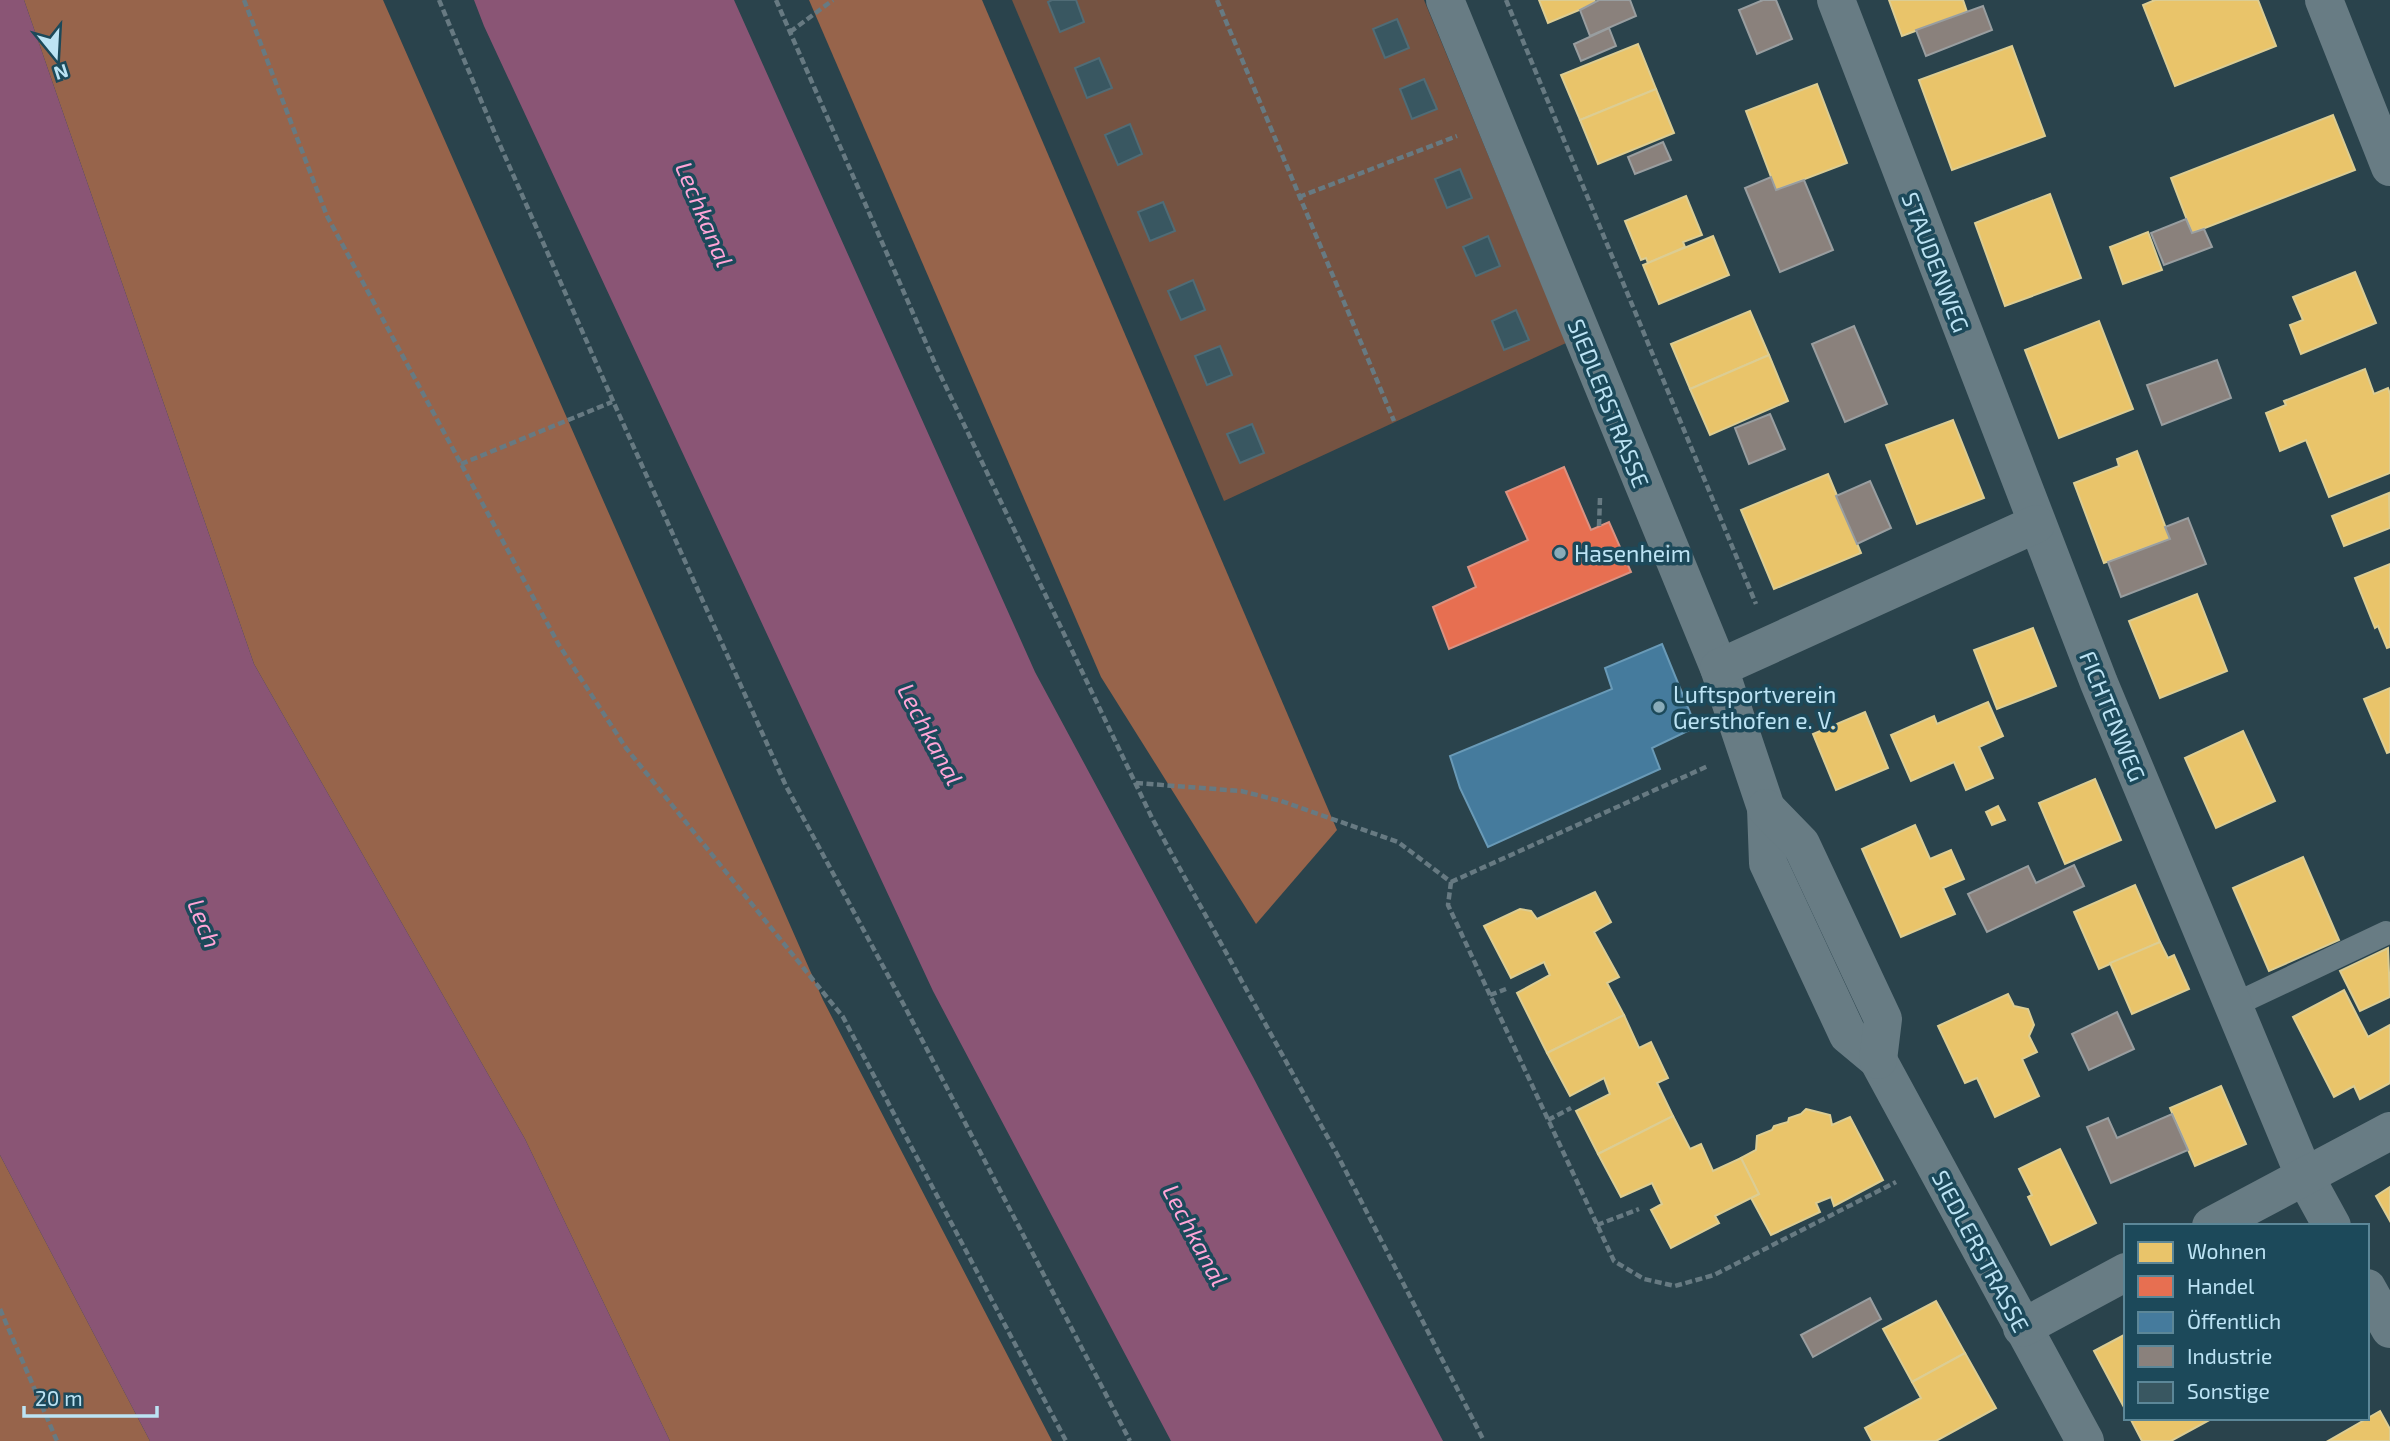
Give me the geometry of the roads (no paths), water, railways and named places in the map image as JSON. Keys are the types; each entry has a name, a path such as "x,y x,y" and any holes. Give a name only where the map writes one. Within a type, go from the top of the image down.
{"street":[{"name":"SIEDLERSTRASSE","path":"1445,0 1719,668 1766,808 1768,863 1848,1035 1878,1060 2085,1441"},
{"name":"STAUDENWEG","path":"1836,0 2036,524"},
{"path":"2324,0 2388,157"},
{"path":"1719,668 2036,524"},
{"name":"FICHTENWEG","path":"2036,524 2099,683 2304,1175 2331,1224"},
{"path":"2215,1224 2390,1131"},
{"path":"2022,1328 2124,1273"},
{"path":"2369,1292 2390,1329"}],"lane":[{"path":"2234,1005 2386,933"}],"water":[{"name":"Lech","path":"0,0 24,0 254,664 525,1139 670,1441 150,1441 0,1155"},
{"name":"Lechkanal","path":"474,0 734,0 1035,672 1253,1077 1443,1441 1171,1441 933,991"}],"place":[{"name":"Hasenheim","path":"1560,553"},
{"name":"Luftsportverein Gersthofen e. V.","path":"1659,707"}]}
